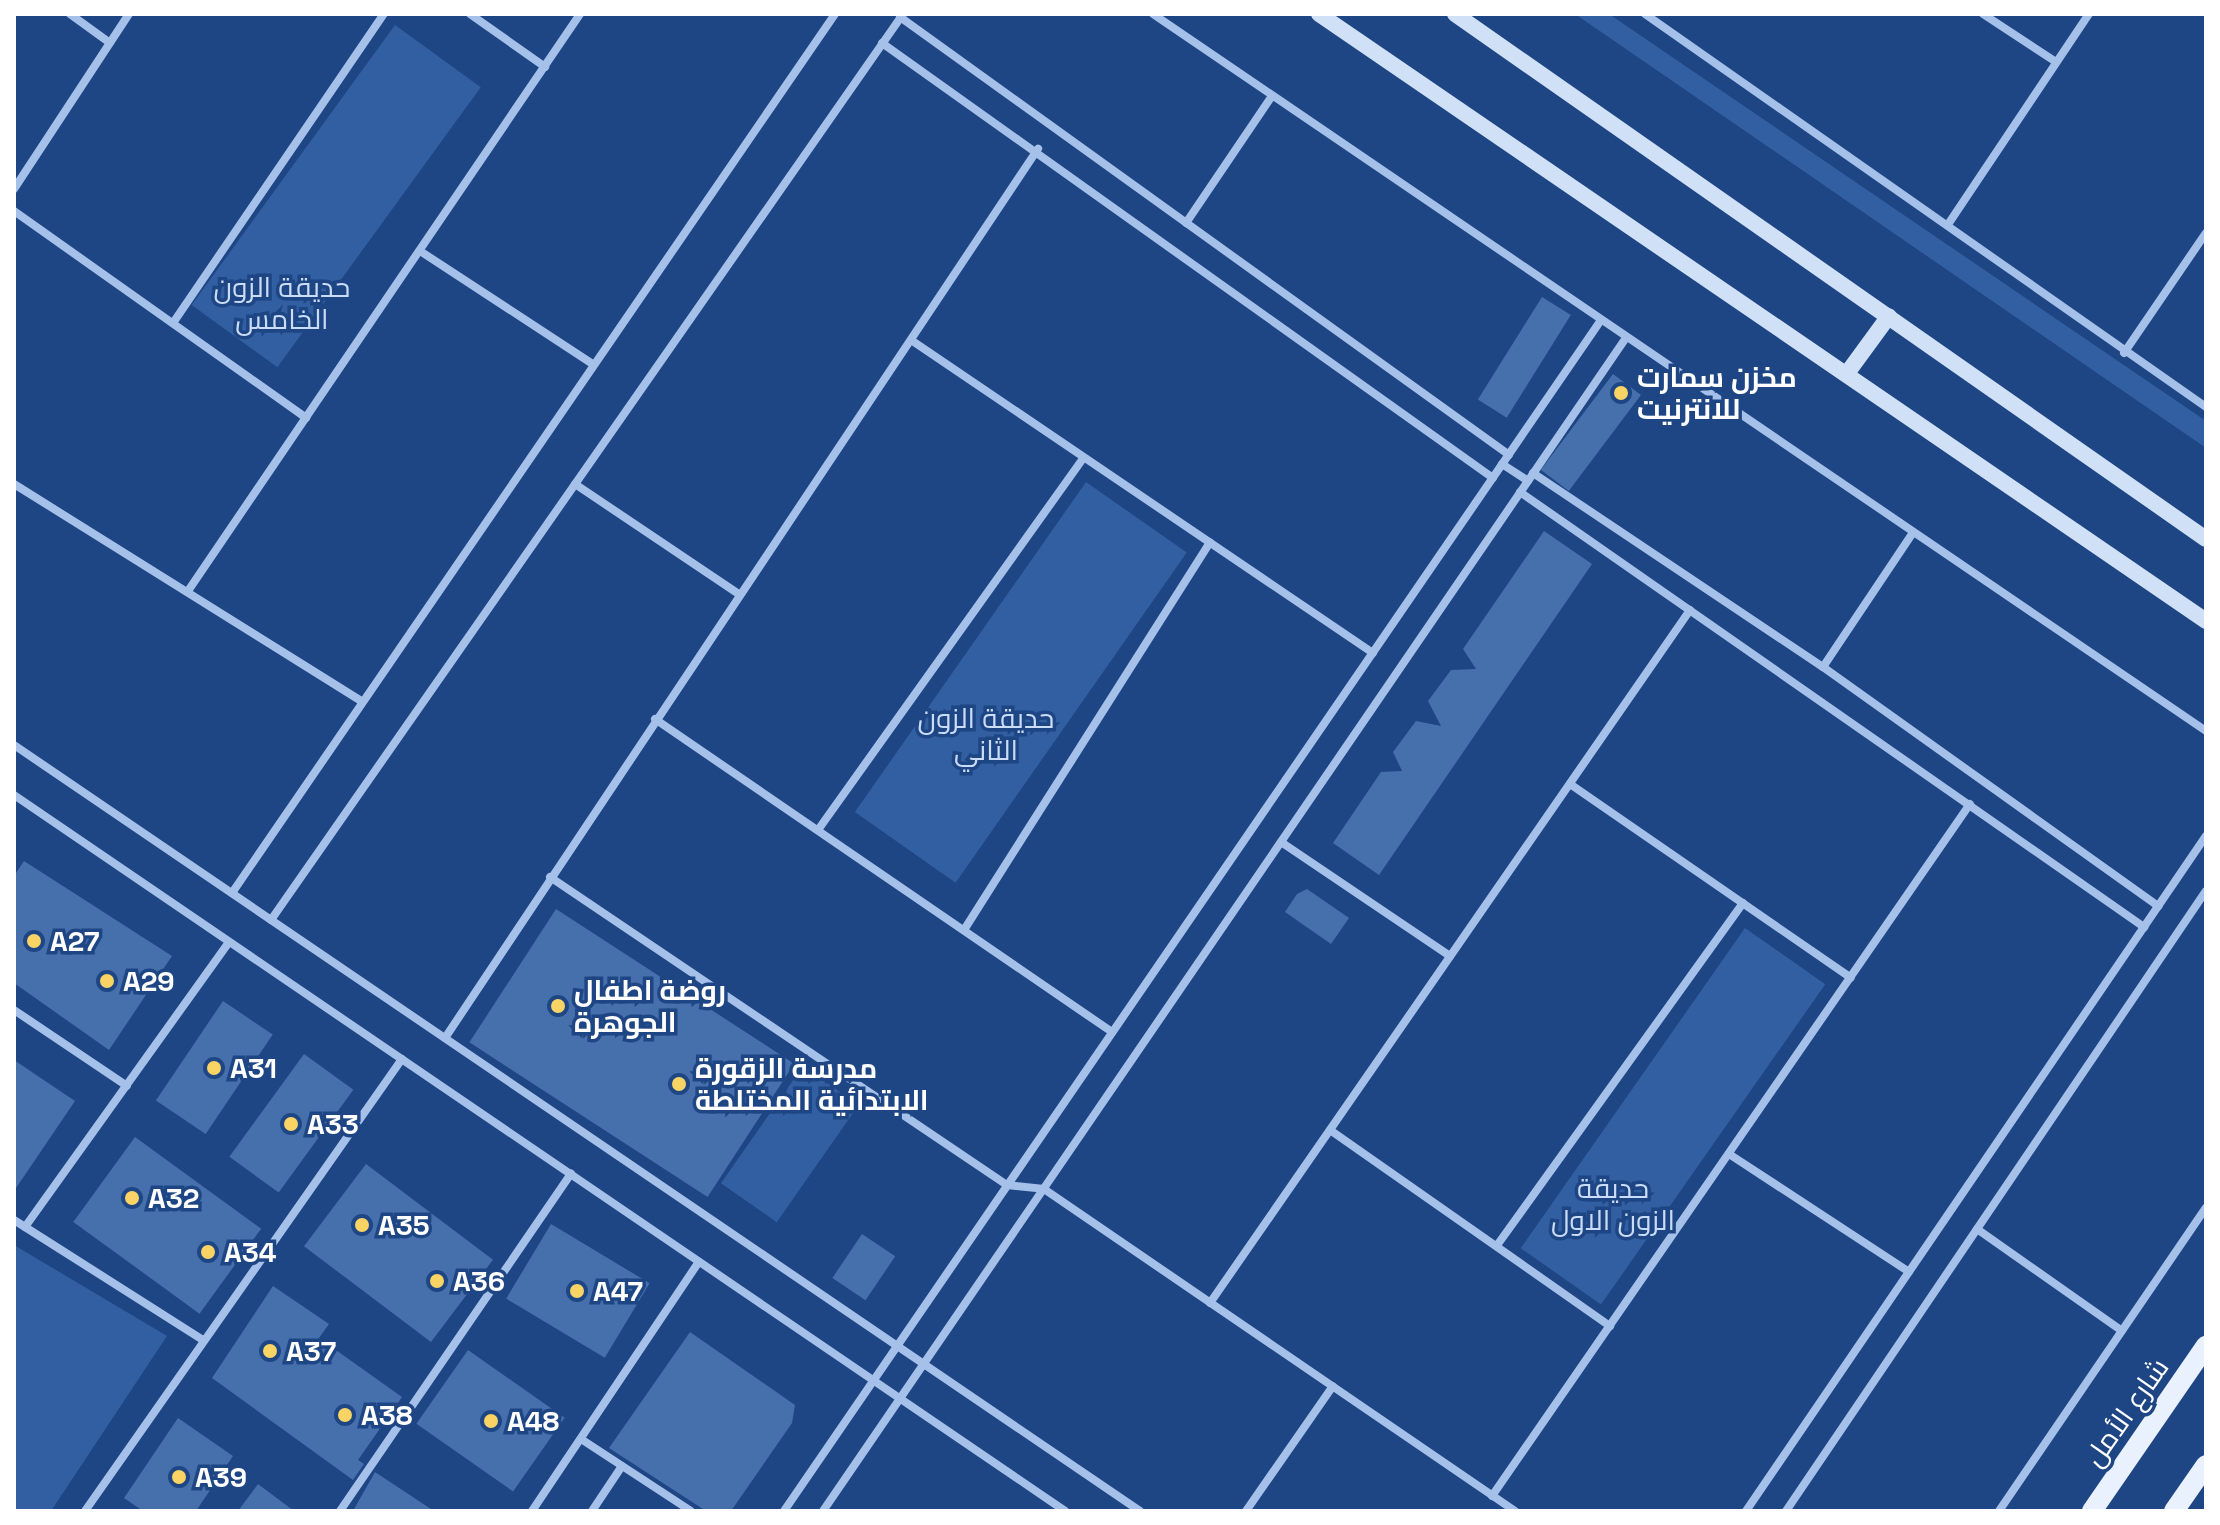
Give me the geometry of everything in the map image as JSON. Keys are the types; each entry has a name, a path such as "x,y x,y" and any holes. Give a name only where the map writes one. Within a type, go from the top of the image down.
{"main road":[{"path":"1319,14 1848,372 2206,621"},
{"path":"1455,14 2206,539"},
{"path":"1848,372 1889,316"},
{"name":"شارع الأمل","path":"2092,1511 2206,1346"},
{"path":"2174,1511 2206,1465"}],"street":[{"path":"70,14 110,43"},
{"path":"14,189 129,14"},
{"path":"173,323 384,14"},
{"path":"470,14 545,67"},
{"path":"188,591 580,14"},
{"path":"232,893 834,14"},
{"path":"1153,14 1912,534 2206,731"},
{"path":"1645,14 1949,223 2124,353 2206,407"},
{"path":"1983,14 2056,62"},
{"path":"1949,223 2089,14"},
{"path":"271,920 902,16 1509,455"},
{"path":"882,43 1038,149 1493,478"},
{"path":"1186,223 1272,96"},
{"path":"445,1038 1038,149"},
{"path":"14,211 306,418"},
{"path":"2124,353 2206,233"},
{"path":"420,251 593,364"},
{"path":"784,1511 1601,320"},
{"path":"823,1511 1626,338"},
{"path":"911,340 1373,653"},
{"path":"818,830 1083,458"},
{"path":"1502,464 1530,477 1823,667 2158,906"},
{"path":"14,484 361,701"},
{"path":"575,484 739,594"},
{"path":"1520,492 2144,927"},
{"path":"1823,667 1912,534"},
{"path":"964,930 1210,542"},
{"path":"1210,1303 1690,610"},
{"path":"655,719 1112,1032"},
{"path":"14,745 1140,1511"},
{"path":"1570,784 1851,978"},
{"path":"14,795 1065,1511"},
{"path":"1492,1496 1970,804"},
{"path":"1746,1511 2206,836"},
{"path":"1281,842 1450,956"},
{"path":"550,877 1007,1185 1044,1189 1515,1511"},
{"path":"1786,1511 2206,891"},
{"path":"1498,1244 1743,903"},
{"path":"25,1227 227,945"},
{"path":"14,1010 127,1086"},
{"path":"85,1511 402,1059"},
{"path":"1330,1130 1498,1244 1610,1326"},
{"path":"1729,1154 1909,1272"},
{"path":"340,1511 571,1174"},
{"path":"1999,1511 2206,1208"},
{"path":"14,1220 203,1340"},
{"path":"1977,1229 2122,1331"},
{"path":"532,1511 699,1262"},
{"path":"1246,1511 1333,1386"},
{"path":"581,1439 691,1511"},
{"path":"592,1511 622,1466"}],"green space":[{"path":"1575,14 1609,14 2206,421 2206,448"},
{"name":"حديقة الزون الخامس","path":"395,25 481,87 277,367 192,305"},
{"name":"حديقة الزون الثاني","path":"1086,482 1187,553 956,883 855,812"},
{"name":"حديقة الزون الاول","path":"1745,928 1825,984 1601,1304 1521,1248"},
{"path":"803,1066 859,1105 777,1222 721,1183"},
{"path":"14,1245 167,1336 51,1511 14,1511"}],"building":[{"path":"1542,297 1571,315 1507,418 1478,400"},
{"path":"1613,374 1641,395 1569,491 1541,470"},
{"path":"1544,531 1592,564 1379,875 1333,843 1381,772 1402,771 1393,752 1416,721 1441,726 1428,701 1451,670 1476,669 1463,649"},
{"path":"24,861 172,956 109,1050 14,983 14,876"},
{"path":"1307,889 1349,918 1331,944 1285,912 1297,894"},
{"name":"مدرسة الزقورة الابتدائية المختلطة","path":"556,909 794,1064 708,1197 469,1042"},
{"name":"A31","path":"223,1001 273,1035 206,1134 156,1100"},
{"name":"A33","path":"304,1054 353,1090 279,1193 229,1157"},
{"path":"14,1060 75,1101 14,1191"},
{"path":"135,1137 261,1229 199,1314 73,1222"},
{"path":"366,1164 493,1260 431,1342 304,1246"},
{"name":"A47","path":"551,1224 650,1283 605,1358 506,1299"},
{"path":"862,1234 895,1256 866,1300 832,1278"},
{"path":"273,1286 329,1324 319,1338 402,1397 358,1460 364,1464 353,1480 212,1378"},
{"path":"690,1332 795,1405 792,1423 731,1511 706,1511 609,1448"},
{"name":"A48","path":"468,1350 565,1418 513,1491 416,1424"},
{"name":"A39","path":"178,1418 233,1456 196,1511 143,1511 124,1498"},
{"path":"375,1472 434,1511 353,1511"},
{"path":"258,1484 294,1511 238,1511"}],"place":[{"name":"مخزن سمارت للانترنيت","path":"1621,393"},
{"name":"A27","path":"34,941"},
{"name":"A29","path":"107,981"},
{"name":"روضة اطفال الجوهرة","path":"558,1006"},
{"name":"A31","path":"214,1068"},
{"name":"مدرسة الزقورة الابتدائية المختلطة","path":"679,1084"},
{"name":"A33","path":"291,1124"},
{"name":"A32","path":"132,1198"},
{"name":"A35","path":"362,1225"},
{"name":"A34","path":"208,1252"},
{"name":"A36","path":"437,1281"},
{"name":"A47","path":"577,1291"},
{"name":"A37","path":"270,1351"},
{"name":"A38","path":"345,1415"},
{"name":"A48","path":"491,1421"},
{"name":"A39","path":"179,1477"}]}
